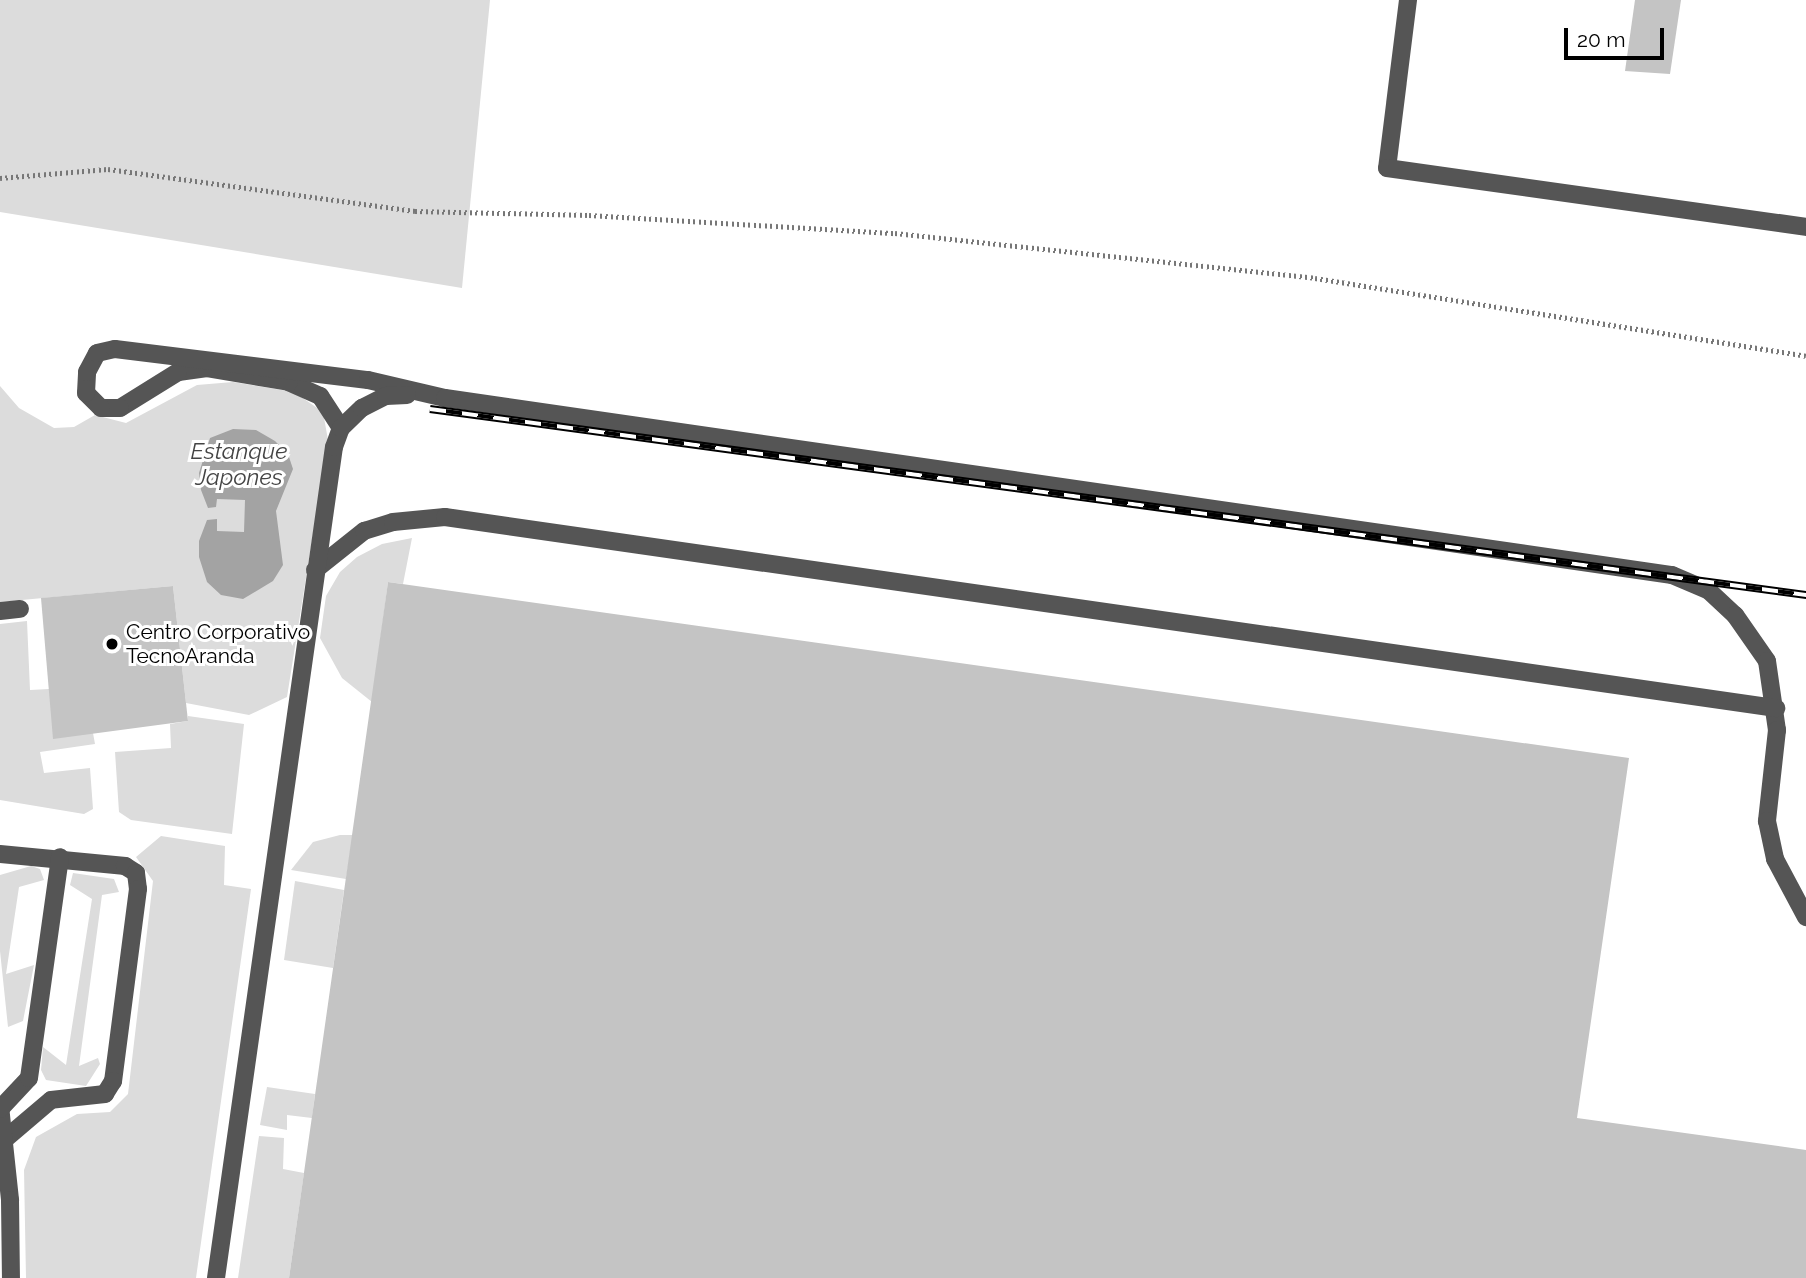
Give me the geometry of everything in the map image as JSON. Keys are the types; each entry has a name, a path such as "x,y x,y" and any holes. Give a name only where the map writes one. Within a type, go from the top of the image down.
{"lane":[{"path":"1408,0 1387,168 1806,227"},
{"path":"341,428 320,396 289,382 206,368 178,372 120,408 101,408 86,393 87,373 97,353 115,349 368,380 424,393 1672,575 1708,590 1735,615 1767,661 1776,708 1767,821 1775,859 1806,917"},
{"path":"216,1278 325,491 341,428 362,408 386,396 424,393"},
{"path":"315,570 364,531 393,522 445,517 1776,708"},
{"path":"0,611 20,609"},
{"path":"0,855 60,857 125,866 136,873 138,889 113,1081 105,1094 51,1100 4,1140"},
{"path":"11,1278 0,1108 29,1078 60,857"}],"path":[{"path":"0,178 108,169 415,211 589,215 895,233 1315,278 1806,356"}],"shaded area":[{"path":"0,0 490,0 462,288 0,212"},
{"path":"233,382 294,392 323,412 328,440 287,697 249,715 186,703 173,586 0,602 0,386 19,408 54,428 74,427 95,415 126,423 197,385"},
{"path":"412,538 403,584 388,582 372,702 342,678 320,638 326,596 340,572 357,557 382,544"},
{"path":"27,621 30,690 49,689 93,733 95,744 40,752 44,773 90,768 93,809 84,814 0,800 0,624"},
{"path":"188,716 244,724 232,834 131,820 119,812 115,752 171,748 170,724 188,721"},
{"path":"340,835 353,835 346,879 291,870 313,842"},
{"path":"161,836 225,846 224,885 251,889 196,1278 26,1278 24,1170 36,1137 77,1114 110,1112 128,1094 153,881 136,857"},
{"path":"31,866 40,869 44,880 19,887 6,974 34,965 23,1021 8,1027 0,951 0,875"},
{"path":"73,873 114,879 119,892 102,895 79,1066 98,1058 100,1064 86,1086 46,1080 41,1070 43,1047 66,1065 92,899 70,885"},
{"path":"295,881 344,890 333,968 284,960"},
{"path":"267,1087 315,1094 312,1118 287,1115 287,1130 260,1125"},
{"path":"259,1136 284,1138 283,1169 304,1173 289,1278 238,1278"}],"water":[{"name":"Estanque Japones","path":"233,429 256,430 275,441 288,454 293,469 276,511 283,565 273,581 243,599 221,595 207,582 199,557 199,541 207,520 217,519 217,531 244,532 245,500 217,499 216,507 208,508 201,490 199,473 210,438"}],"building":[{"path":"1635,0 1681,0 1670,74 1625,71"},
{"path":"388,582 1629,758 1577,1118 1806,1150 1806,1278 289,1278"},
{"name":"Centro Corporativo TecnoAranda","path":"173,586 188,721 53,739 41,598"}],"railway":[{"path":"430,409 1806,595"}],"place":[{"name":"Centro Corporativo TecnoAranda","path":"112,644"}]}
